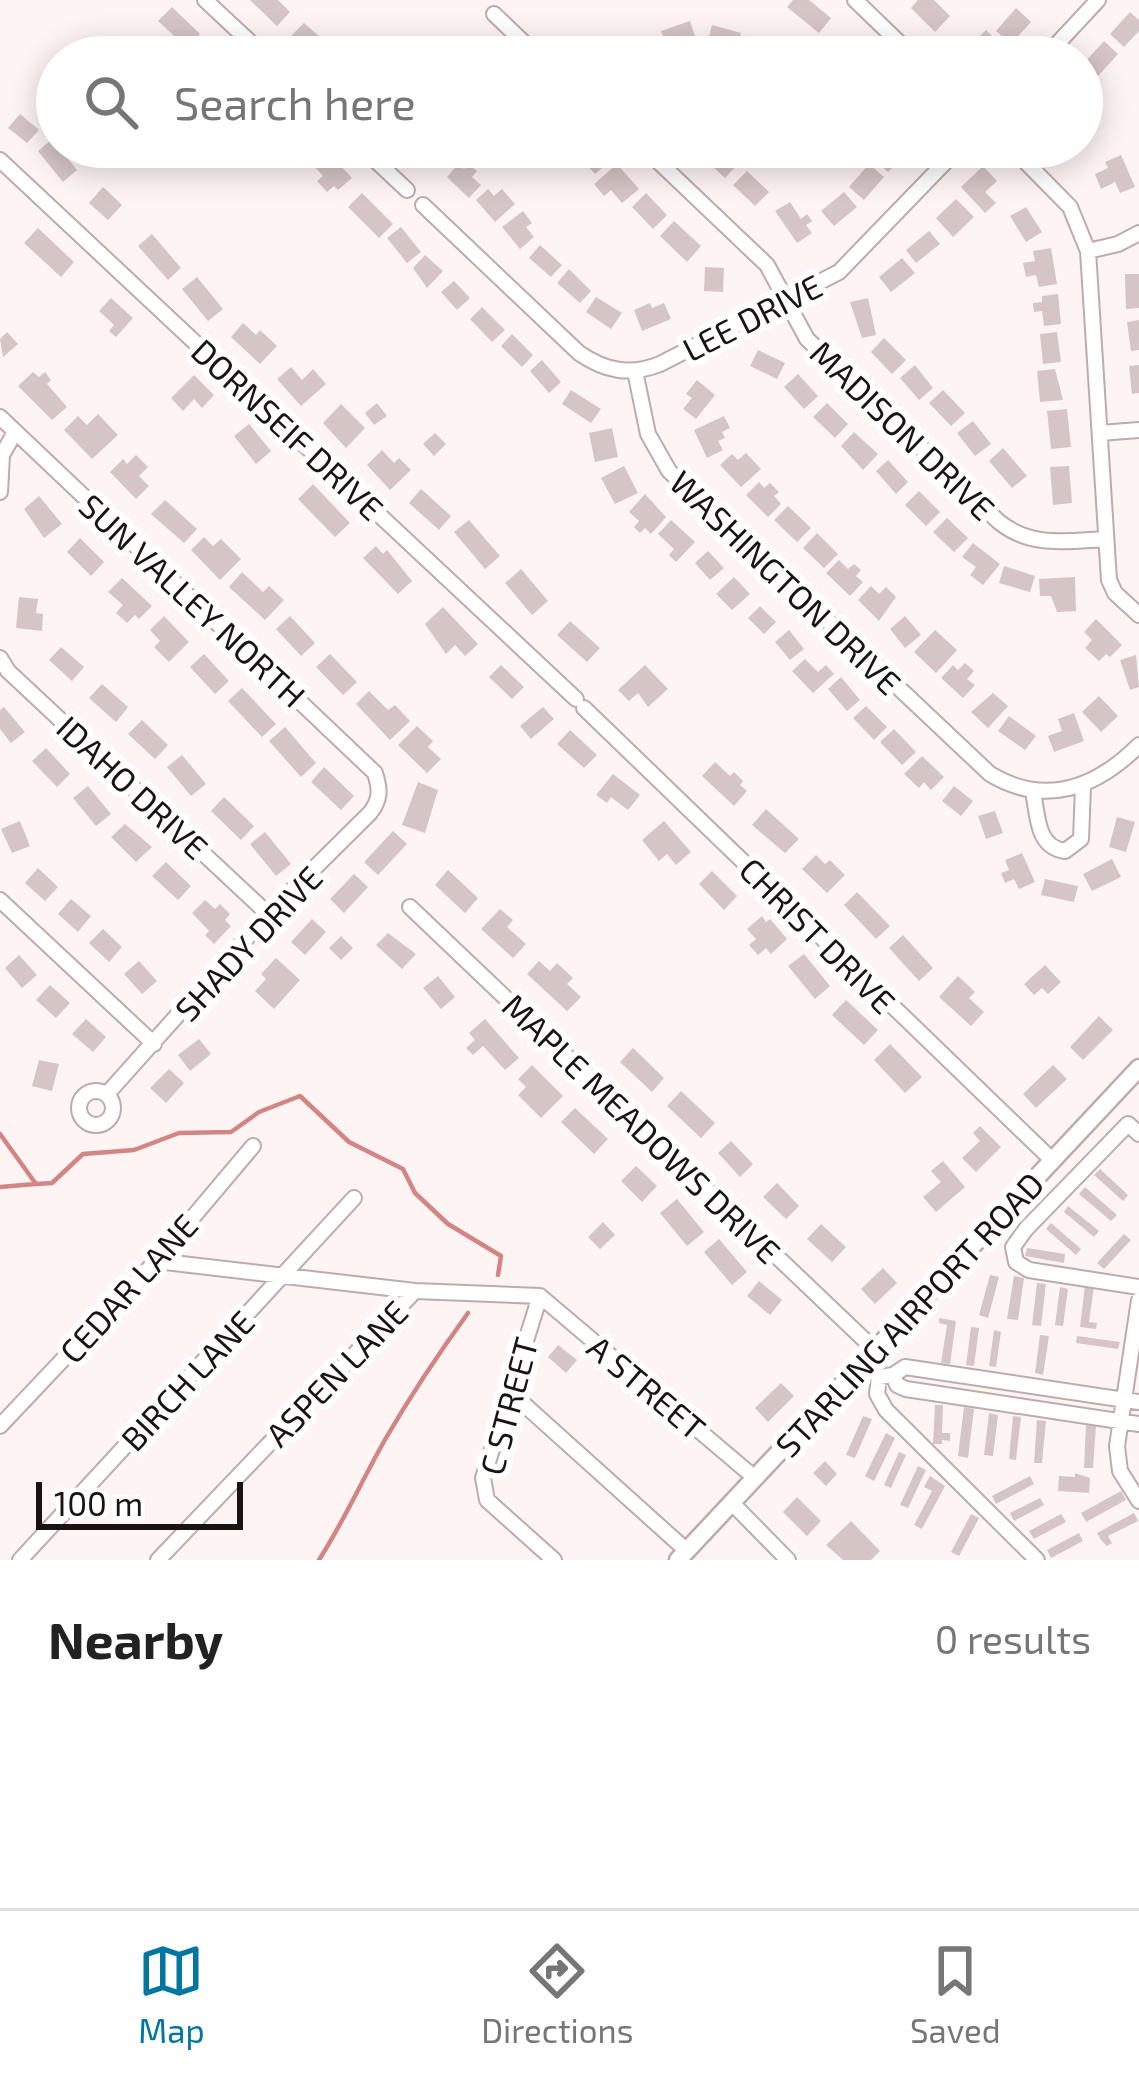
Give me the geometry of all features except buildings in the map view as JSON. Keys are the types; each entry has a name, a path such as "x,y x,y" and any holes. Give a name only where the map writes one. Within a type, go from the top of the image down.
{"street":[{"path":"205,0 244,36"},
{"path":"855,0 892,36"},
{"path":"1065,36 1098,0"},
{"path":"494,14 517,36"},
{"name":"DORNSEIF DRIVE","path":"0,160 580,704"},
{"path":"383,168 406,190"},
{"name":"MADISON DRIVE","path":"667,168 766,265 807,339 1007,530 1038,541 1106,539"},
{"name":"LEE DRIVE","path":"635,371 660,364 787,301 848,265 940,168"},
{"path":"1032,168 1070,207 1088,251 1111,587 1139,615"},
{"path":"424,205 579,352 606,368 635,371"},
{"path":"1088,251 1139,233"},
{"name":"WASHINGTON DRIVE","path":"635,371 648,434 669,471 979,764 1004,782 1034,792"},
{"name":"SUN VALLEY NORTH","path":"0,417 375,773 380,788"},
{"path":"1100,433 1139,430"},
{"path":"0,492 5,445 15,432"},
{"name":"IDAHO DRIVE","path":"0,658 8,671 268,914"},
{"name":"CHRIST DRIVE","path":"580,704 1053,1161"},
{"path":"1083,787 1081,839 1065,851 1052,848 1044,840 1034,792 1083,787 1139,745"},
{"name":"SHADY DRIVE","path":"107,1094 268,914 370,813 380,788"},
{"path":"0,900 154,1044"},
{"name":"MAPLE MEADOWS DRIVE","path":"410,907 886,1376"},
{"name":"STARLING AIRPORT ROAD","path":"682,1555 1139,1068"},
{"path":"1139,1134 1128,1124 1020,1234 1013,1247 1016,1262 1029,1270 1139,1287"},
{"name":"CEDAR LANE","path":"0,1426 155,1261 254,1146"},
{"name":"BIRCH LANE","path":"20,1560 354,1198"},
{"path":"155,1261 415,1291 540,1296"},
{"name":"ASPEN LANE","path":"158,1560 415,1291"},
{"name":"C STREET","path":"540,1296 483,1478 488,1500 554,1560"},
{"name":"A STREET","path":"540,1296 755,1478"},
{"path":"1139,1300 1131,1400 1120,1421 1117,1446 1120,1471 1139,1501"},
{"path":"1036,1560 886,1410 877,1394 886,1376 905,1367 1131,1400"},
{"path":"886,1376 906,1390 1139,1424"},
{"path":"508,1390 682,1555"},
{"path":"732,1503 788,1560"}],"waterway":[{"path":"0,1134 36,1184 52,1183 83,1154 134,1150 179,1133 231,1132 259,1112 300,1096 349,1142 403,1169 415,1193 448,1224 501,1256 498,1275"},
{"path":"0,1187 35,1184"},
{"path":"319,1560 396,1422 468,1313"}]}
